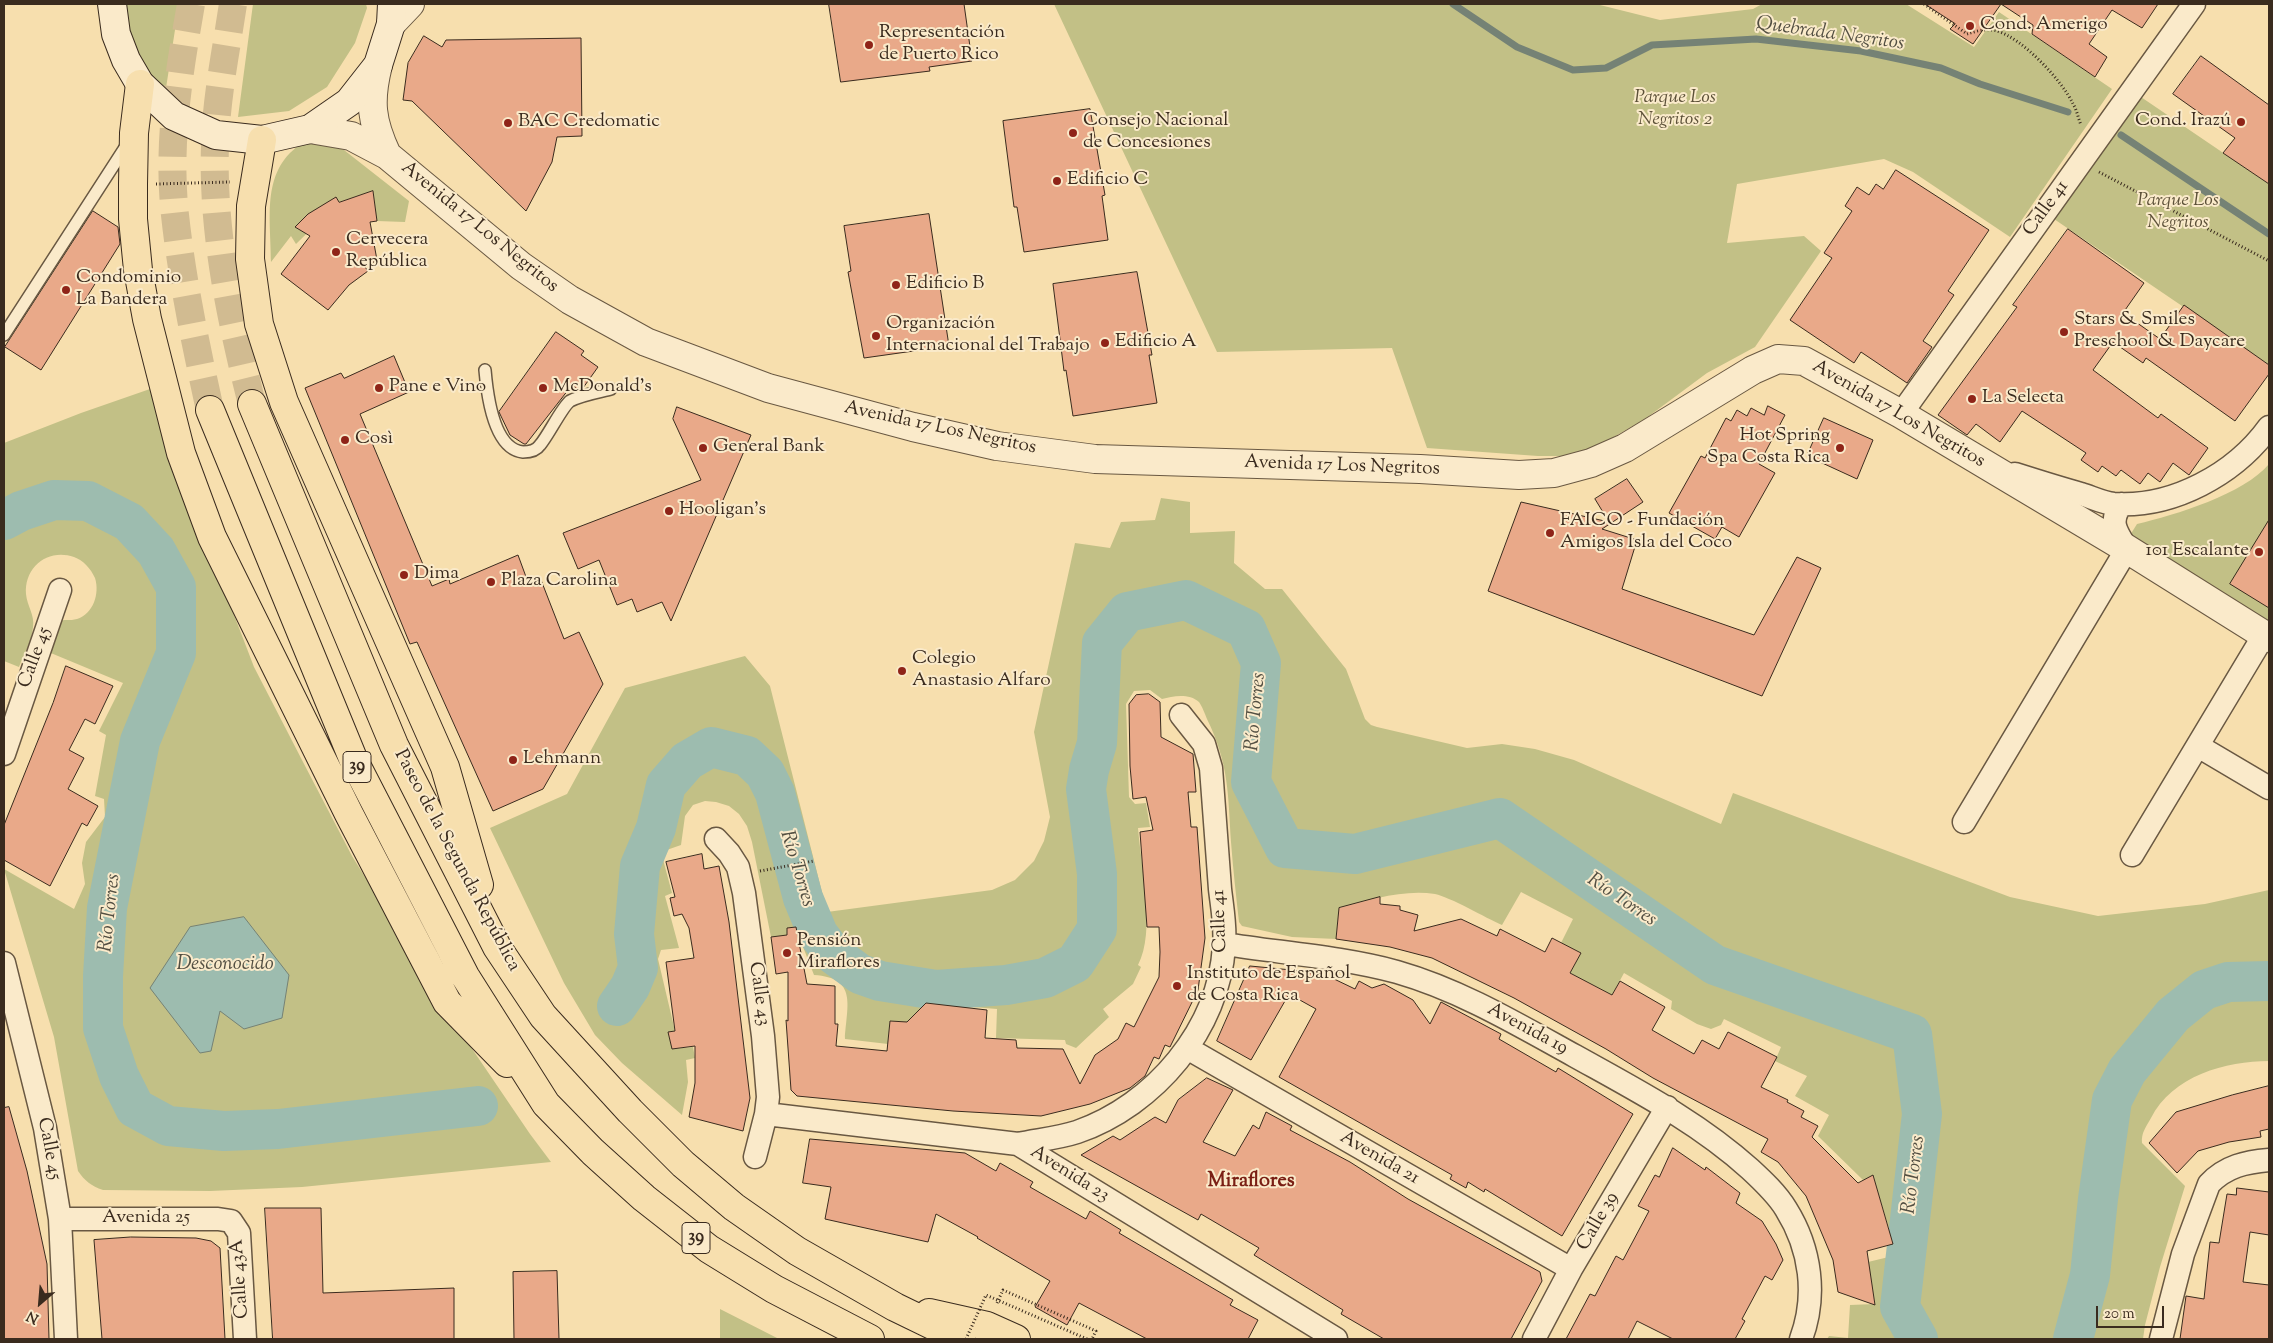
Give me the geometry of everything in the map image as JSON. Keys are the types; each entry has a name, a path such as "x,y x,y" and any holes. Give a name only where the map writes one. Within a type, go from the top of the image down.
{"highway":[{"path":"140,84 134,133 133,184 133,219 137,260 148,319 181,453 212,537 349,814 447,1002 546,1104"},
{"path":"262,140 251,206 250,259 259,324 284,402 445,767 497,947"},
{"name":"Paseo de la Segunda República","path":"252,404 394,745 497,947 543,1016 611,1092 683,1164 734,1207 797,1251 896,1307 961,1339"},
{"name":"39","path":"210,410 354,761 465,976 546,1104 593,1152 644,1198 709,1249 774,1289 870,1339"},
{"path":"896,1307 958,1318 987,1326 1016,1339"}],"street":[{"path":"112,4 116,34 126,60 140,84 174,116 216,135 262,140 310,128 349,102 378,65"},
{"path":"391,14 410,4"},
{"name":"Calle 41","path":"1901,414 2194,4"},
{"name":"Avenida 17 Los Negritos","path":"388,155 377,134 372,111 372,88 391,14"},
{"name":"Avenida 17 Los Negritos","path":"310,128 351,136 388,155 521,266 570,300 646,342 768,388 912,427 997,446 1095,459 1420,469 1519,475 1554,474 1591,463 1625,448 1753,370 1778,359 1804,361 1901,414 2127,549 2266,637"},
{"path":"1988,466 2112,504 2140,504 2166,499 2214,478 2259,441 2269,427"},
{"path":"1964,822 2127,549 2115,531 2113,520 2122,504"},
{"name":"Calle 45","path":"4,754 60,590"},
{"path":"2132,855 2266,637"},
{"name":"Calle 41","path":"1018,1144 1077,1132 1125,1109 1159,1082 1187,1048 1205,1018 1212,1000 1225,944 1209,756 1198,734 1181,715"},
{"path":"2198,746 2269,788"},
{"name":"Calle 43","path":"716,839 729,853 738,867 744,893 764,1036 768,1087 766,1114 755,1157"},
{"name":"Avenida 19","path":"1225,944 1396,972 1444,988 1491,1010 1667,1107 1740,1160 1764,1183 1786,1209 1810,1267 1811,1298 1802,1339"},
{"name":"Calle 45","path":"4,963 45,1128 60,1219 66,1339"},
{"name":"Avenida 21","path":"1187,1048 1571,1270"},
{"name":"Calle 39","path":"1534,1339 1571,1270 1667,1107"},
{"name":"Avenida 23","path":"766,1114 1018,1144 1336,1339"},
{"path":"2161,1339 2183,1254 2198,1209 2209,1184 2224,1170 2242,1163 2269,1160"},
{"name":"Avenida 25","path":"60,1219 218,1219 231,1221"},
{"name":"Calle 43A","path":"231,1221 239,1233 245,1339"}],"lane":[{"path":"4,335 134,133"},
{"path":"485,370 494,422 509,446 519,451 528,452 537,449 570,402 611,389"}],"path":[{"path":"1924,4 1967,34 1978,31 1997,31 2032,53 2063,86 2074,104 2084,157 2094,169 2269,261"},
{"path":"133,184 255,182"},
{"path":"2263,258 2269,265"},
{"path":"757,872 814,861"},
{"path":"1002,1290 1096,1331 1092,1339"},
{"path":"966,1339 986,1294 1087,1339"}],"green space":[{"path":"120,4 179,4 166,88 144,75"},
{"path":"253,4 366,4 367,8 355,43 327,87 289,111 238,117"},
{"name":"Parque Los Negritos 2","path":"1054,4 1596,4 1660,20 1753,9 1762,4 1906,4 1974,47 1999,12 2112,89 2010,237 1913,172 1884,159 1737,184 1727,243 1804,236 1821,251 1755,347 1707,373 1645,419 1591,450 1568,456 1538,456 1427,448 1392,348 1217,352"},
{"name":"Parque Los Negritos","path":"2138,95 2269,184 2269,365 2054,219"},
{"path":"304,142 322,142 344,150 409,201 405,222 377,221 373,191 339,202 296,244 291,236 271,262 270,211 274,180 280,166 290,153"},
{"path":"150,389 162,407 205,539 254,667 303,762 352,856 462,1034 551,1162 302,1187 210,1191 103,1190 89,1183 78,1171 54,1037 4,869 74,909 85,884 82,863 86,842 105,817 104,799 95,796 106,735 99,731 123,683 46,651 58,621 74,620 83,616 91,608 96,597 95,578 89,568 77,558 64,555 55,555 47,558 33,568 26,584 26,594 33,618 33,627 28,647 19,667 4,661 4,443"},
{"path":"2269,464 2269,627 2132,539 2132,532 2137,524 2189,509 2226,494 2258,475"},
{"path":"1161,498 1190,502 1190,533 1235,531 1234,563 1265,589 1282,589 1346,669 1365,719 1371,725 1467,748 1502,744 1535,749 1574,760 1721,824 1733,793 2010,897 2098,916 2205,904 2269,890 2269,1061 2235,1064 2218,1068 2186,1082 2172,1091 2160,1103 2143,1133 2142,1143 2185,1186 2160,1267 2143,1339 1827,1339 1829,1336 1848,1338 1850,1305 1875,1304 1868,1262 1897,1255 1873,1176 1863,1180 1818,1136 1829,1115 1795,1096 1807,1076 1775,1061 1781,1047 1724,1019 1721,1025 1711,1029 1697,1024 1671,1009 1672,1001 1624,973 1612,995 1570,973 1581,953 1561,943 1573,919 1521,892 1502,925 1450,899 1435,894 1411,893 1387,896 1339,908 1336,939 1292,937 1242,926 1239,922 1228,794 1220,750 1199,702 1186,696 1162,699 1150,690 1134,691 1126,704 1129,797 1135,804 1146,803 1150,827 1138,828 1146,898 1146,935 1138,965 1141,967 1133,984 1103,1009 1109,1017 1076,1048 1066,1044 1065,1040 996,1038 997,1009 926,1003 915,1014 914,1023 890,1021 888,1044 845,1039 848,1005 844,988 838,981 814,975 798,934 771,937 752,842 747,826 739,814 729,806 705,801 693,805 685,816 681,845 661,852 672,893 665,896 679,948 661,950 658,959 675,1031 669,1033 672,1049 693,1047 695,1058 686,1060 688,1082 682,1115 622,1063 595,1035 564,983 490,828 567,794 625,688 745,656 770,686 827,912 992,890 1015,880 1034,861 1044,841 1050,817 1034,732 1075,543 1110,548 1121,522 1155,520"},
{"path":"720,1309 779,1339 720,1339"}],"water":[{"name":"Desconocido","path":"244,917 289,975 282,1018 244,1029 220,1011 211,1051 200,1053 150,988 190,927"}],"building":[{"path":"829,4 964,4 972,61 929,67 930,71 841,82"},
{"name":"Cond. Amerigo","path":"1925,4 2001,4 1973,44 1950,29 1955,24"},
{"path":"2001,4 2158,4 2142,28 2112,10 2089,44 2107,57 2095,77 2032,34 2033,25"},
{"name":"BAC Credomatic","path":"424,36 442,47 446,40 581,38 582,136 557,137 552,162 526,211 412,101 403,100 408,63"},
{"name":"Cond. Irazú","path":"2201,56 2269,105 2269,184 2223,153 2235,138 2173,94"},
{"name":"Edificio C","path":"1090,109 1105,195 1102,196 1108,240 1024,252 1017,207 1014,207 1003,121"},
{"path":"1896,170 1989,230 1948,291 1954,295 1923,341 1932,347 1907,383 1861,352 1854,363 1790,320 1832,258 1824,253 1852,211 1845,206 1857,187 1869,195 1876,184 1883,189"},
{"name":"Cervecera República","path":"373,191 377,221 370,222 377,260 365,267 368,271 349,285 328,310 281,274 310,236 295,227 308,214 336,197 339,202"},
{"name":"Condominio La Bandera","path":"93,211 118,227 120,244 41,370 5,347"},
{"name":"Edificio B","path":"929,214 949,346 864,358 848,272 851,271 844,226"},
{"path":"2068,229 2144,283 2123,313 2160,339 2184,305 2269,365 2269,374 2235,421 2146,358 2143,363 2113,342 2093,370 2158,418 2161,414 2208,448 2189,475 2173,463 2160,482 2148,473 2140,484 2121,470 2116,476 2102,466 2098,472 2081,460 2086,453 2022,411 2000,442 1976,424 1967,435 1938,415 2017,307 2013,305"},
{"name":"Edificio A","path":"1137,272 1152,355 1149,355 1157,403 1073,416 1066,370 1064,371 1053,284"},
{"name":"McDonald's","path":"556,332 584,351 581,355 598,367 583,388 578,390 572,385 526,444 524,444 510,435 499,412"},
{"name":"Plaza Carolina","path":"394,356 409,392 360,414 432,586 449,579 450,584 518,555 529,585 541,580 564,639 579,632 603,684 543,789 493,811 417,642 410,644 305,388 341,373 344,378"},
{"path":"1768,406 1785,415 1759,464 1775,473 1739,537 1722,527 1715,539 1669,513 1701,456 1705,458 1726,418 1731,421 1737,410 1747,416 1751,408 1764,415"},
{"name":"Plaza Carolina","path":"677,407 751,435 671,621 662,602 637,612 632,599 617,605 599,560 578,569 563,533 701,480 673,419"},
{"name":"Hot Spring Spa Costa Rica","path":"1824,418 1873,440 1857,479 1807,456"},
{"path":"1627,479 1643,502 1602,529 1637,540 1622,589 1754,635 1797,557 1821,568 1762,696 1488,591 1521,502 1609,522 1595,499"},
{"name":"101 Escalante","path":"2269,520 2269,608 2230,584"},
{"path":"66,666 113,686 95,724 85,719 69,750 84,758 68,789 98,806 87,826 82,823 50,886 4,860 4,825"},
{"path":"1149,694 1160,702 1161,737 1193,754 1196,792 1188,792 1191,827 1197,827 1205,938 1198,990 1170,1047 1165,1045 1159,1059 1154,1057 1145,1076 1130,1088 1090,1104 1041,1116 953,1111 797,1096 791,1090 786,1020 788,1021 788,972 776,974 771,937 787,935 787,928 796,927 807,984 835,986 835,1024 838,1024 836,1046 887,1051 890,1021 907,1022 926,1003 987,1010 985,1038 1016,1040 1017,1048 1063,1049 1080,1084 1095,1055 1118,1039 1126,1023 1134,1027 1159,977 1159,927 1147,927 1140,832 1153,830 1146,797 1133,799 1130,766 1129,704 1136,695"},
{"path":"702,854 704,869 719,866 729,922 750,1098 743,1131 689,1117 695,1083 695,1046 672,1049 668,1032 675,1031 666,962 694,958 689,928 682,914 674,916 670,898 675,897 666,862"},
{"path":"1380,897 1380,904 1400,906 1400,910 1418,915 1414,931 1461,919 1497,936 1500,929 1545,952 1552,938 1581,953 1570,973 1612,995 1620,981 1665,1007 1652,1030 1694,1054 1702,1040 1719,1049 1728,1032 1777,1057 1761,1087 1788,1100 1787,1102 1804,1111 1801,1117 1818,1126 1812,1137 1858,1183 1873,1175 1893,1244 1867,1251 1875,1305 1838,1292 1833,1260 1806,1196 1778,1162 1761,1152 1768,1139 1653,1078 1606,1049 1514,998 1432,958 1390,947 1336,939 1339,908"},
{"path":"1250,966 1302,971 1332,978 1355,989 1359,981 1372,988 1384,984 1413,1000 1430,1024 1441,1002 1501,1034 1499,1039 1556,1072 1558,1068 1633,1114 1562,1236 1485,1189 1484,1192 1468,1182 1466,1188 1450,1179 1452,1175 1279,1077 1316,1009 1289,994 1251,1060 1217,1041"},
{"path":"1207,1078 1233,1090 1203,1142 1235,1156 1253,1125 1259,1129 1266,1112 1292,1126 1290,1130 1350,1162 1408,1199 1540,1272 1542,1281 1511,1339 1384,1339 1341,1314 1343,1310 1254,1255 1259,1248 1201,1214 1198,1220 1081,1155 1113,1136 1120,1140 1155,1117 1166,1123 1178,1100"},
{"path":"2269,1086 2269,1129 2260,1131 2261,1137 2229,1142 2198,1151 2177,1173 2149,1143 2176,1112"},
{"path":"9,1107 27,1171 47,1264 49,1339 4,1339 4,1108"},
{"path":"810,1139 965,1153 996,1171 1000,1163 1033,1182 1030,1187 1086,1219 1090,1211 1121,1230 1119,1233 1233,1300 1230,1305 1258,1320 1248,1339 1147,1339 1079,1303 1067,1325 1035,1307 1050,1281 936,1214 928,1242 825,1219 831,1187 803,1183"},
{"path":"1673,1148 1705,1170 1706,1167 1740,1193 1736,1203 1762,1221 1783,1260 1772,1280 1765,1276 1742,1319 1745,1321 1735,1339 1673,1339 1637,1321 1628,1339 1566,1339 1590,1294 1595,1296 1616,1256 1623,1260 1649,1211 1638,1206 1655,1175 1659,1177"},
{"path":"2237,1188 2269,1192 2269,1235 2250,1232 2243,1282 2269,1285 2269,1339 2180,1339 2186,1296 2204,1299 2210,1242 2219,1243 2227,1194 2236,1195"},
{"path":"265,1208 321,1208 323,1293 454,1288 454,1339 273,1339"},
{"path":"131,1237 196,1238 211,1241 220,1248 225,1339 102,1339 94,1240"},
{"path":"557,1271 559,1339 514,1339 513,1272"}],"waterway":[{"name":"Quebrada Negritos","path":"1453,4 1517,47 1573,70 1606,68 1652,45 1756,39 1861,51 1941,68 1980,84 2068,112"},
{"name":"Quebrada Negritos","path":"2121,135 2269,234"},
{"name":"Río Torres","path":"4,520 21,511 54,500 88,501 129,522 156,551 176,587 176,653 140,741 107,908 103,976 103,1028 119,1076 135,1108 168,1126 224,1131 278,1129 478,1106"},
{"name":"Río Torres","path":"617,1006 630,987 638,968 634,934 640,866 656,828 666,785 687,761 711,747 747,756 765,773 775,793 803,898 818,934 833,954 860,974 880,981 936,990 1006,985 1045,978 1075,963 1097,929 1097,874 1086,789 1089,770 1097,743 1102,643 1127,612 1186,600 1246,629 1261,663 1251,782 1285,848 1355,854 1500,818 1715,965 1912,1034 1922,1114 1900,1307 1918,1339"},
{"name":"Río Torres","path":"2073,1339 2090,1275 2098,1199 2112,1100 2127,1071 2173,1015 2204,990 2228,982 2269,981"}],"tunnel":[{"path":"191,4 175,109 172,162 173,188 185,288 210,410"},
{"path":"233,4 217,111 215,178 224,276 252,404"}],"place":[{"name":"Cond. Amerigo","path":"1970,26"},
{"name":"Representación de Puerto Rico","path":"869,45"},
{"name":"Cond. Irazú","path":"2241,122"},
{"name":"BAC Credomatic","path":"508,123"},
{"name":"Consejo Nacional de Concesiones","path":"1073,133"},
{"name":"Edificio C","path":"1057,181"},
{"name":"Cervecera República","path":"336,252"},
{"name":"Edificio B","path":"896,285"},
{"name":"Condominio La Bandera","path":"66,290"},
{"name":"Stars & Smiles Preschool & Daycare","path":"2064,332"},
{"name":"Organización Internacional del Trabajo","path":"876,336"},
{"name":"Edificio A","path":"1105,343"},
{"name":"Pane e Vino","path":"379,388"},
{"name":"McDonald's","path":"543,388"},
{"name":"La Selecta","path":"1972,399"},
{"name":"Così","path":"345,440"},
{"name":"General Bank","path":"703,448"},
{"name":"Hot Spring Spa Costa Rica","path":"1840,448"},
{"name":"Hooligan's","path":"669,511"},
{"name":"FAICO - Fundación Amigos Isla del Coco","path":"1550,533"},
{"name":"101 Escalante","path":"2259,552"},
{"name":"Dima","path":"404,575"},
{"name":"Plaza Carolina","path":"491,582"},
{"name":"Colegio Anastasio Alfaro","path":"902,671"},
{"name":"Lehmann","path":"513,760"},
{"name":"Pensión Miraflores","path":"787,953"},
{"name":"Instituto de Español de Costa Rica","path":"1177,986"}],"district":[{"name":"Miraflores","path":"1251,1183"}]}
